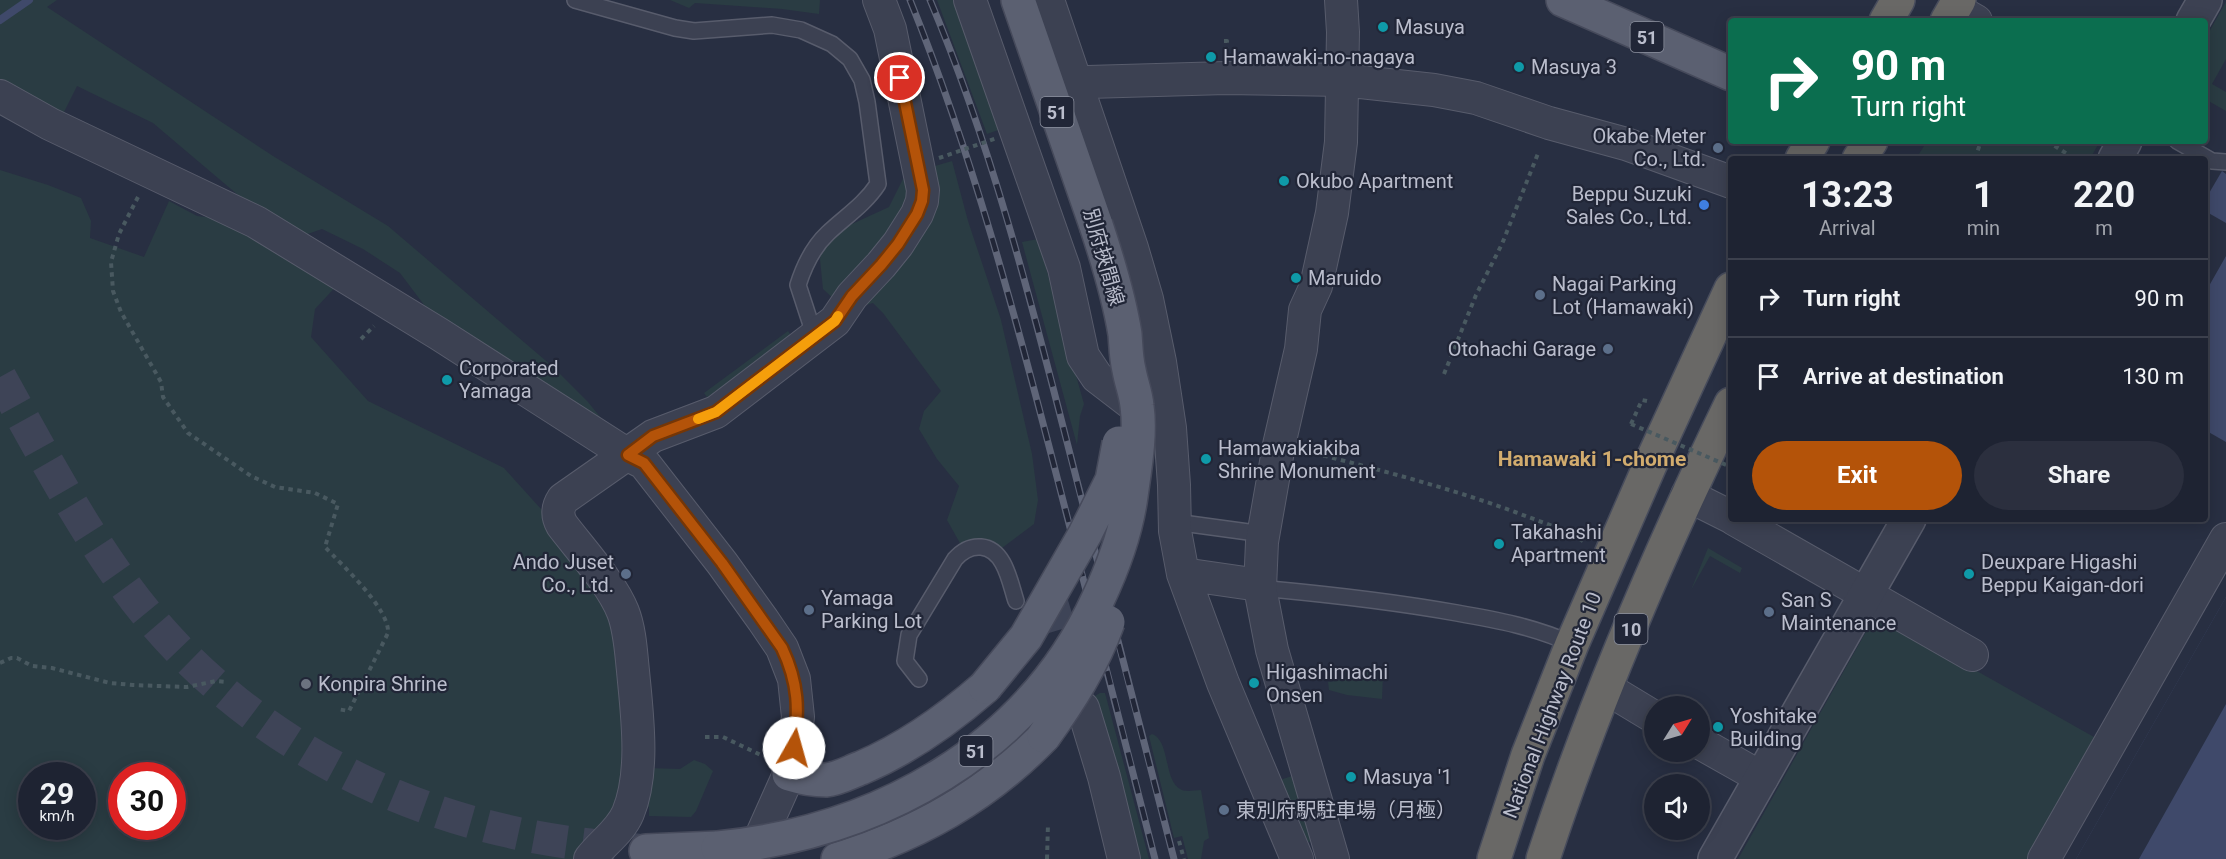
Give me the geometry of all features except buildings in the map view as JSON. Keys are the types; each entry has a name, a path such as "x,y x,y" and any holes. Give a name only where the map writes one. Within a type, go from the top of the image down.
{"highway":[{"path":"1888,18 1898,0"},
{"name":"National Highway Route 10","path":"1494,859 1528,755 1572,644 1650,465 1728,296"},
{"name":"10","path":"1543,859 1563,799 1606,688 1688,495 1728,410"}],"main road":[{"name":"別府挾間線","path":"1018,0 1096,225 1118,297 1137,406 1137,444 1127,523"},
{"name":"51","path":"1563,0 1728,73"},
{"path":"777,766 809,779 828,780 877,761 909,745 936,727 985,687 1026,637 1041,614 1112,480 1129,370"},
{"name":"51","path":"646,851 718,848 782,838 826,828 907,796 946,773 1015,718 1045,684 1071,649 1093,610 1116,560 1127,523"},
{"path":"838,859 890,841 928,824 965,803 1004,774 1044,736 1074,694 1090,664 1131,567 1127,523"}],"street":[{"path":"590,859 628,814 637,776 637,715 631,651 623,613 606,584 558,519 558,511 563,499 608,466 628,455 653,436 716,412 816,337 835,321 852,296 887,258 904,234 922,201 923,190 890,29 879,0"},
{"path":"970,0 1064,268 1086,362 1097,378 1153,420 1170,428"},
{"path":"1048,0 1147,299 1170,428 1175,522 1183,574 1223,683 1297,859"},
{"path":"1333,859 1265,623 1259,586 1263,534 1279,445 1301,349 1305,310 1316,286 1332,213 1341,142 1341,0"},
{"path":"2195,18 2205,0"},
{"path":"1077,86 1088,82 1160,79 1342,80 1434,90 1476,98 1549,123 1626,144 1728,181"},
{"path":"0,96 71,135 256,222 440,333 628,455 644,463 722,563 782,648 792,672 798,717 777,766 751,859"},
{"path":"1688,495 1728,515"},
{"path":"1740,522 1972,655"},
{"path":"1715,859 1907,522"},
{"path":"2044,859 2226,538"},
{"path":"1183,574 1259,586"},
{"path":"1606,688 1644,711"},
{"path":"1083,708 1104,777 1124,859"},
{"path":"1710,748 1762,778"}],"lane":[{"path":"575,0 675,28 694,31 772,25 801,30 832,44 850,58 862,80 867,102 878,184 872,194 825,235 810,255 800,278 798,285 816,337"},
{"path":"2182,144 2203,156"},
{"path":"2208,159 2226,162"},
{"path":"1175,522 1263,534"},
{"path":"918,679 905,661 909,635 961,552 978,547 994,552 1004,567 1016,601"},
{"path":"1259,586 1444,610 1545,632 1572,644"}],"path":[{"path":"1444,374 1476,295 1484,283 1506,234 1549,123"},
{"path":"939,158 997,138"},
{"path":"2052,144 2070,156"},
{"path":"133,189 139,197 119,234 111,262 113,291 121,312 161,382 163,397 188,433 251,476 275,488 315,493 338,504 325,547 370,596 386,620 388,633 349,711 337,709"},
{"path":"1631,424 1728,466"},
{"path":"1279,445 1431,484 1483,500 1584,541"},
{"path":"0,663 17,658 32,666 52,668 110,683 187,687 216,681 228,682"},
{"path":"705,736 723,737 777,766"},
{"path":"1047,859 1048,824"},
{"path":"1179,841 1184,859"}],"shaded area":[{"path":"0,0 57,0 47,7 273,156 388,226 552,366 588,402 614,434 440,326 400,273 363,249 322,229 299,237 234,202 238,195 153,123 77,86 59,122 0,89"},
{"path":"670,0 820,0 819,14 695,3 689,8"},
{"path":"937,0 959,0 1004,128 987,134"},
{"path":"2226,2 2226,59 2212,84 2226,92 2226,111 2208,101 2208,34"},
{"path":"916,129 935,166 952,161 968,221 1001,320 1032,454 1038,500 1034,524 1002,548 982,541 972,541 961,545 947,520 959,486 937,459 919,429 924,411 941,391 873,303 852,309 906,246"},
{"path":"1925,144 2098,144 2092,156 1918,156"},
{"path":"0,170 81,198 91,221 90,238 144,257 169,201 197,216 230,220 341,281 315,309 311,337 368,401 504,468 541,509 592,580 619,633 626,799 579,859 0,859"},
{"path":"914,172 916,200 838,303 823,289 820,259 822,249 841,229 889,207 903,179"},
{"path":"1038,239 1084,404 1080,416 1077,445 1022,242"},
{"path":"788,331 796,342 712,404 704,393"},
{"path":"1708,548 1742,568 1740,573 1710,556 1691,590"},
{"path":"1876,614 2101,741 2034,859 1738,859"},
{"path":"1335,666 1383,674 1382,699 1347,695 1329,690 1328,682 1336,681"},
{"path":"1105,693 1149,859 1139,859 1127,805 1095,696"},
{"path":"1152,734 1162,745 1176,786 1184,791 1201,790 1209,838 1204,841 1201,859 1188,859 1182,836 1174,838 1149,736"},
{"path":"694,760 705,764 713,771 696,811 691,817 649,816 649,807 639,805 646,768 680,769"},
{"path":"1301,773 1320,838 1303,844 1277,781"}],"water":[{"path":"2222,171 2226,174 2226,223 2208,213 2208,195"},
{"path":"2226,256 2226,442 2208,432 2208,288"},
{"path":"2226,597 2226,859 2076,859"}],"pier":[{"path":"2226,597 2226,704 2139,859 2076,859"}],"waterway":[{"path":"0,20 29,0"}],"tunnel":[{"path":"0,377 74,508 123,583 159,629 200,671 244,708 292,742 343,771 396,796 451,816 541,838 646,851"},
{"path":"1051,599 1073,673"}],"railway":[{"path":"910,0 954,118 992,238 1026,359 1155,859"},
{"path":"930,0 952,54 990,163 1023,274 1174,859"}],"slow traffic":[{"path":"698,419 716,412 802,348 838,316"}],"place":[{"name":"Masuya","path":"1383,27"},
{"name":"Hamawaki-no-nagaya","path":"1211,57"},
{"name":"Masuya 3","path":"1519,67"},
{"name":"Okabe Meter Co., Ltd.","path":"1718,148"},
{"name":"Okubo Apartment","path":"1284,181"},
{"name":"Beppu Suzuki Sales Co., Ltd.","path":"1704,205"},
{"name":"Maruido","path":"1296,278"},
{"name":"Nagai Parking Lot (Hamawaki)","path":"1540,295"},
{"name":"Otohachi Garage","path":"1608,349"},
{"name":"Corporated Yamaga","path":"447,380"},
{"name":"Hamawakiakiba Shrine Monument","path":"1206,459"},
{"name":"Takahashi Apartment","path":"1499,544"},
{"name":"Ando Juset Co., Ltd.","path":"626,574"},
{"name":"Deuxpare Higashi Beppu Kaigan-dori","path":"1969,574"},
{"name":"Yamaga Parking Lot","path":"809,610"},
{"name":"San S Maintenance","path":"1769,612"},
{"name":"Higashimachi Onsen","path":"1254,683"},
{"name":"Konpira Shrine","path":"306,684"},
{"name":"Yoshitake Building","path":"1718,727"},
{"name":"Masuya '1","path":"1351,777"},
{"name":"東別府駅駐車場（月極）","path":"1224,810"}],"district":[{"name":"Hamawaki 1-chome","path":"1592,459"}],"route":[{"path":"794,748 798,717 797,698 794,679 782,648 722,563 644,463 628,455 653,436 716,412 802,348 835,321 852,296 898,244 917,214 923,190 900,78"}]}
